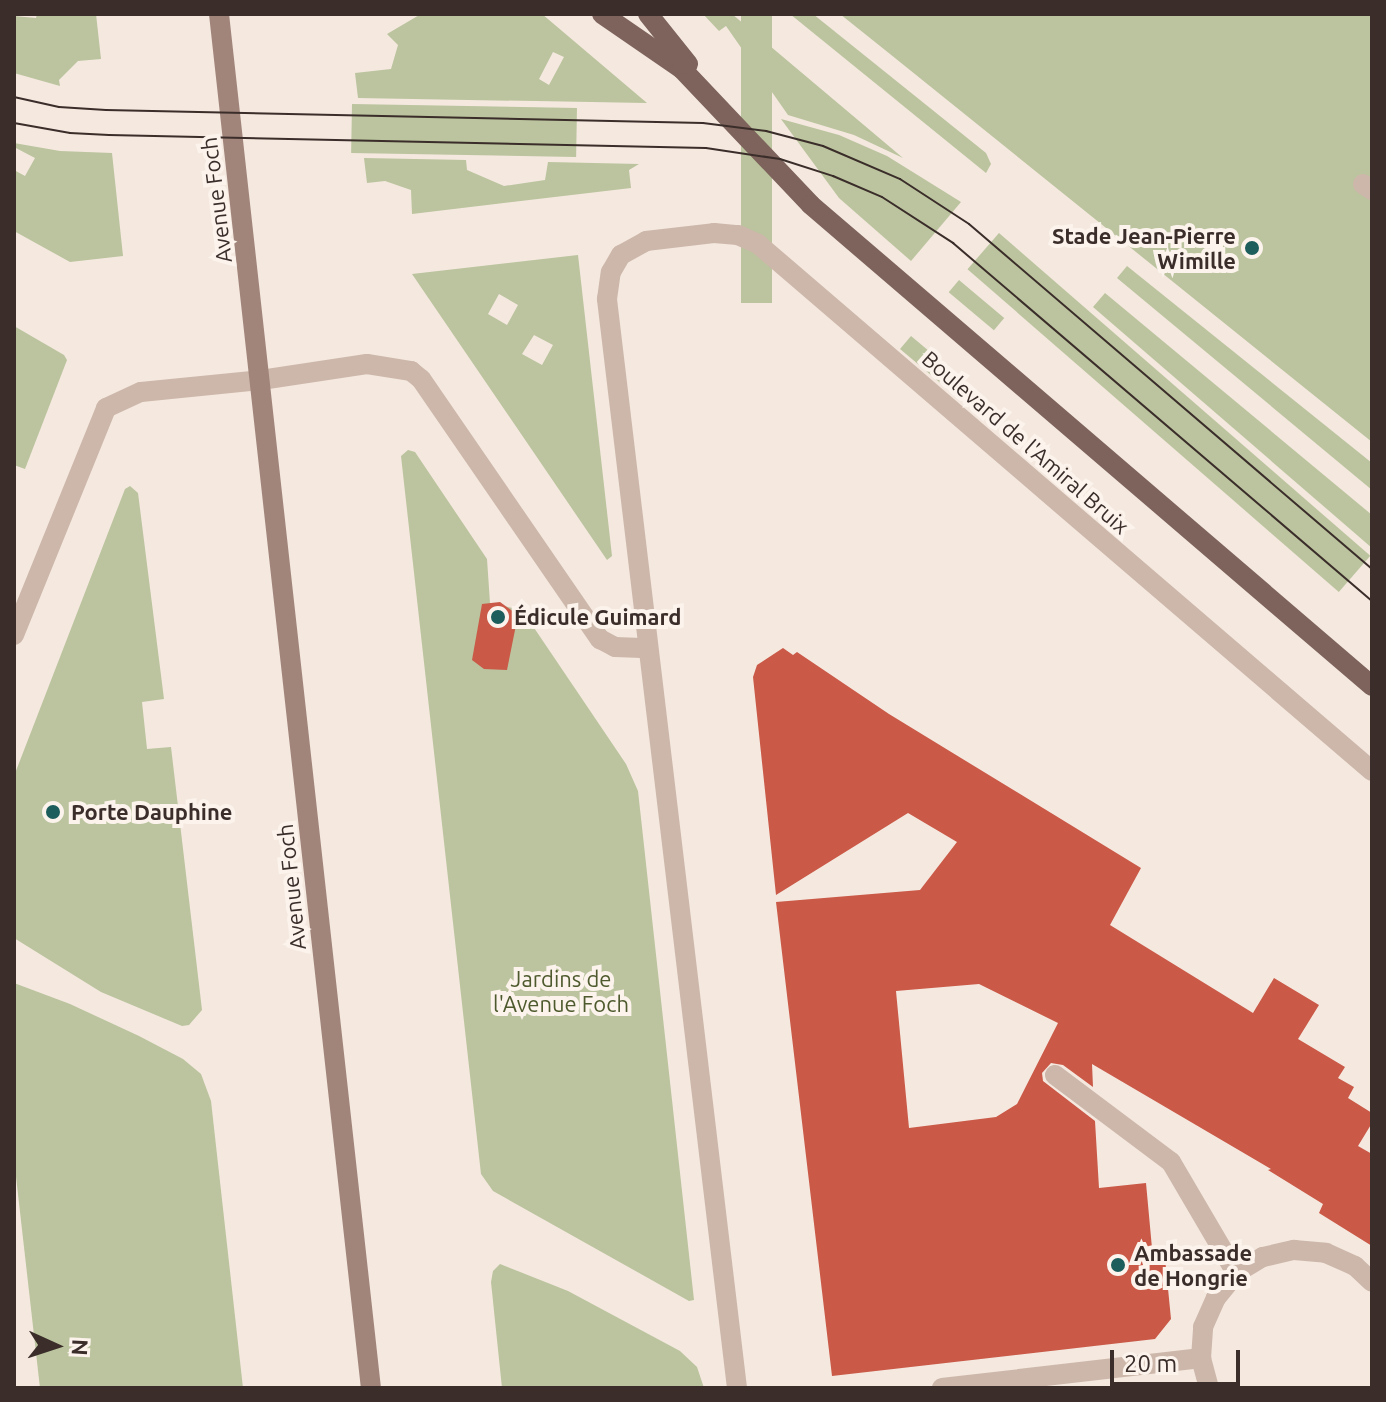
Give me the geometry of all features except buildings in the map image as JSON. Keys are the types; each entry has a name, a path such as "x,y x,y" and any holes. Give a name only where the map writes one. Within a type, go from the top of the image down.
{"main road":[{"name":"Avenue Foch","path":"219,14 371,1388"},
{"name":"Boulevard de l'Amiral Bruix","path":"602,14 682,69 811,205 1372,686"},
{"name":"Boulevard de l'Amiral Bruix","path":"648,14 725,111"}],"street":[{"name":"Boulevard de l'Amiral Bruix","path":"648,648 607,299 611,272 621,255 646,241 714,233 738,235 758,244 1372,771"},
{"path":"14,635 106,408 141,392 261,380 367,364 411,371 421,379 600,639 615,647 648,648 737,1388"},
{"path":"1055,1075 1171,1162 1236,1273"},
{"path":"1209,1388 1201,1358 1203,1327 1216,1298 1236,1273 1263,1257 1294,1250 1326,1253 1355,1266 1372,1282"},
{"path":"942,1388 1201,1358"}],"green space":[{"path":"37,14 96,14 101,59 78,61 59,80 60,86 14,73 14,16 36,18"},
{"path":"421,14 542,14 647,103 358,98 355,73 391,69 398,45 387,34","holes":["553,52 564,57 549,85 539,79"]},
{"path":"703,14 732,14 903,158 854,135 788,115 726,26 719,31"},
{"path":"741,14 772,14 772,303 741,303"},
{"path":"790,14 813,14 986,153 991,164 986,173"},
{"name":"Stade Jean-Pierre Wimille","path":"840,14 1372,14 1372,442 890,54"},
{"path":"352,104 577,108 576,157 351,153"},
{"path":"781,119 839,135 887,156 961,202 911,261 839,198"},
{"path":"14,143 60,151 112,153 123,256 70,262 14,231 14,170 25,176 35,158 14,147"},
{"path":"364,158 466,160 467,170 504,186 545,180 548,162 639,164 629,170 631,188 412,214 411,190 385,181 367,183"},
{"path":"999,233 1370,556 1339,592 968,269"},
{"path":"578,255 612,556 607,560 412,274","holes":["499,294 518,305 507,325 488,314","534,335 553,345 542,365 522,354"]},
{"path":"1127,266 1372,463 1372,490 1117,278"},
{"path":"959,280 1004,318 994,330 949,292"},
{"path":"1105,293 1372,515 1372,548 1093,307"},
{"path":"14,326 64,355 67,360 25,469 14,465"},
{"path":"911,336 958,376 948,389 900,349"},
{"name":"Jardins de l'Avenue Foch","path":"408,450 415,452 487,559 490,603 522,610 626,764 638,791 694,1300 689,1301 493,1191 481,1174 401,456"},
{"path":"130,486 138,493 164,699 142,702 147,749 171,747 202,1010 189,1025 182,1026 101,992 14,938 14,776 125,489"},
{"path":"14,983 70,1004 139,1036 183,1059 201,1074 211,1101 243,1388 40,1388 14,1159"},
{"path":"500,1264 568,1291 680,1351 697,1367 704,1388 502,1388 491,1282 493,1271"}],"tram line":[{"path":"14,97 59,107 106,110 703,123 766,131 823,146 900,179 969,224 1372,569"},
{"path":"14,123 70,133 109,135 706,148 780,159 833,176 882,197 953,243 1372,601"}],"place":[{"name":"Stade Jean-Pierre Wimille","path":"1252,248"},
{"name":"Édicule Guimard","path":"498,617"},
{"name":"Porte Dauphine","path":"53,812"},
{"name":"Ambassade de Hongrie","path":"1118,1265"}]}
